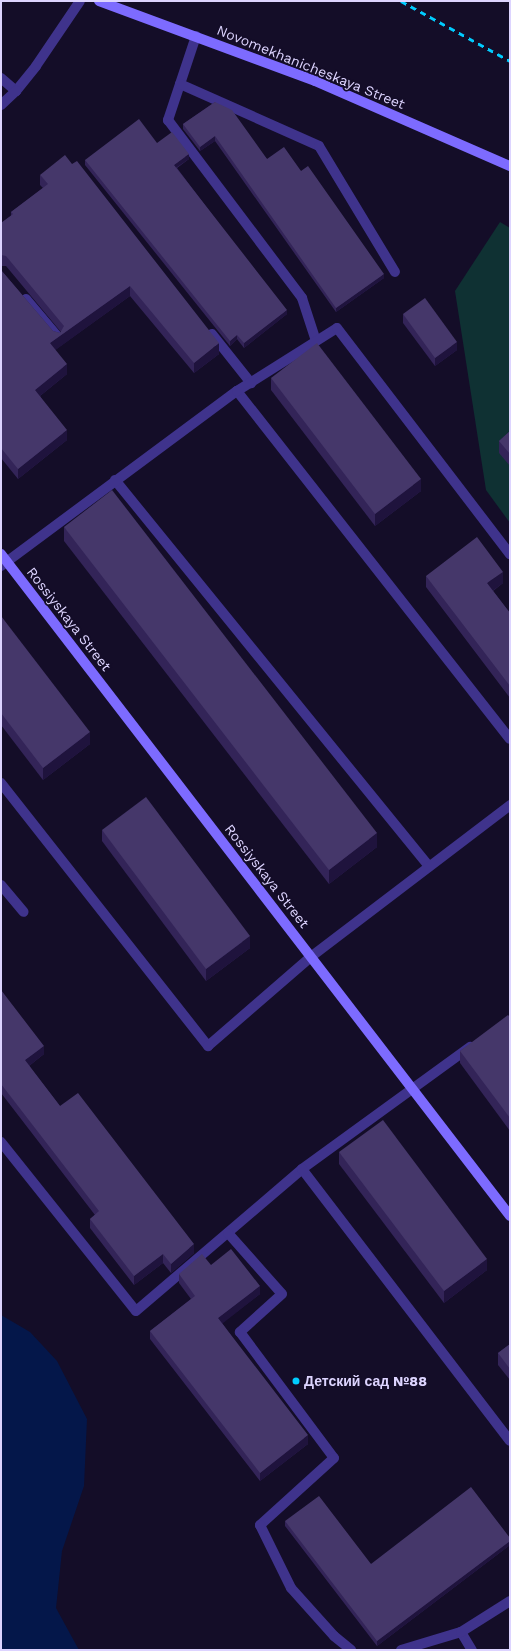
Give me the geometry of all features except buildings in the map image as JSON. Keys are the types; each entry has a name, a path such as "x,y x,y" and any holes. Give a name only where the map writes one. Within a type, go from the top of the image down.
{"main road":[{"name":"Novomekhanicheskaya Street","path":"99,1 315,81 510,166"},
{"name":"Rossiyskaya Street","path":"3,560 312,956 510,1216"}],"lane":[{"path":"1,105 36,66 80,1"},
{"path":"196,36 168,120 302,298 316,341"},
{"path":"1,78 16,90"},
{"path":"180,84 318,146 396,272"},
{"path":"17,288 58,337"},
{"path":"206,327 250,383"},
{"path":"3,560 116,480 237,391 337,328 510,554"},
{"path":"237,391 510,739"},
{"path":"116,480 429,866"},
{"path":"1,783 208,1046 312,956 510,804"},
{"path":"1,885 24,912"},
{"path":"1,1142 136,1311 302,1169 414,1090 480,1040"},
{"path":"302,1169 510,1440"},
{"path":"228,1233 282,1294 240,1332 334,1458 260,1525 291,1588 334,1636 351,1650"},
{"path":"401,1650 461,1632 510,1601"},
{"path":"461,1632 472,1650"}],"green space":[{"path":"500,222 510,228 510,523 486,490 455,291"}],"water":[{"path":"1,1315 30,1332 57,1361 87,1419 84,1486 62,1551 56,1608 79,1650 1,1650"}],"railway":[{"path":"401,1 510,61"}],"place":[{"name":"Детский сад №88","path":"296,1381"}]}
